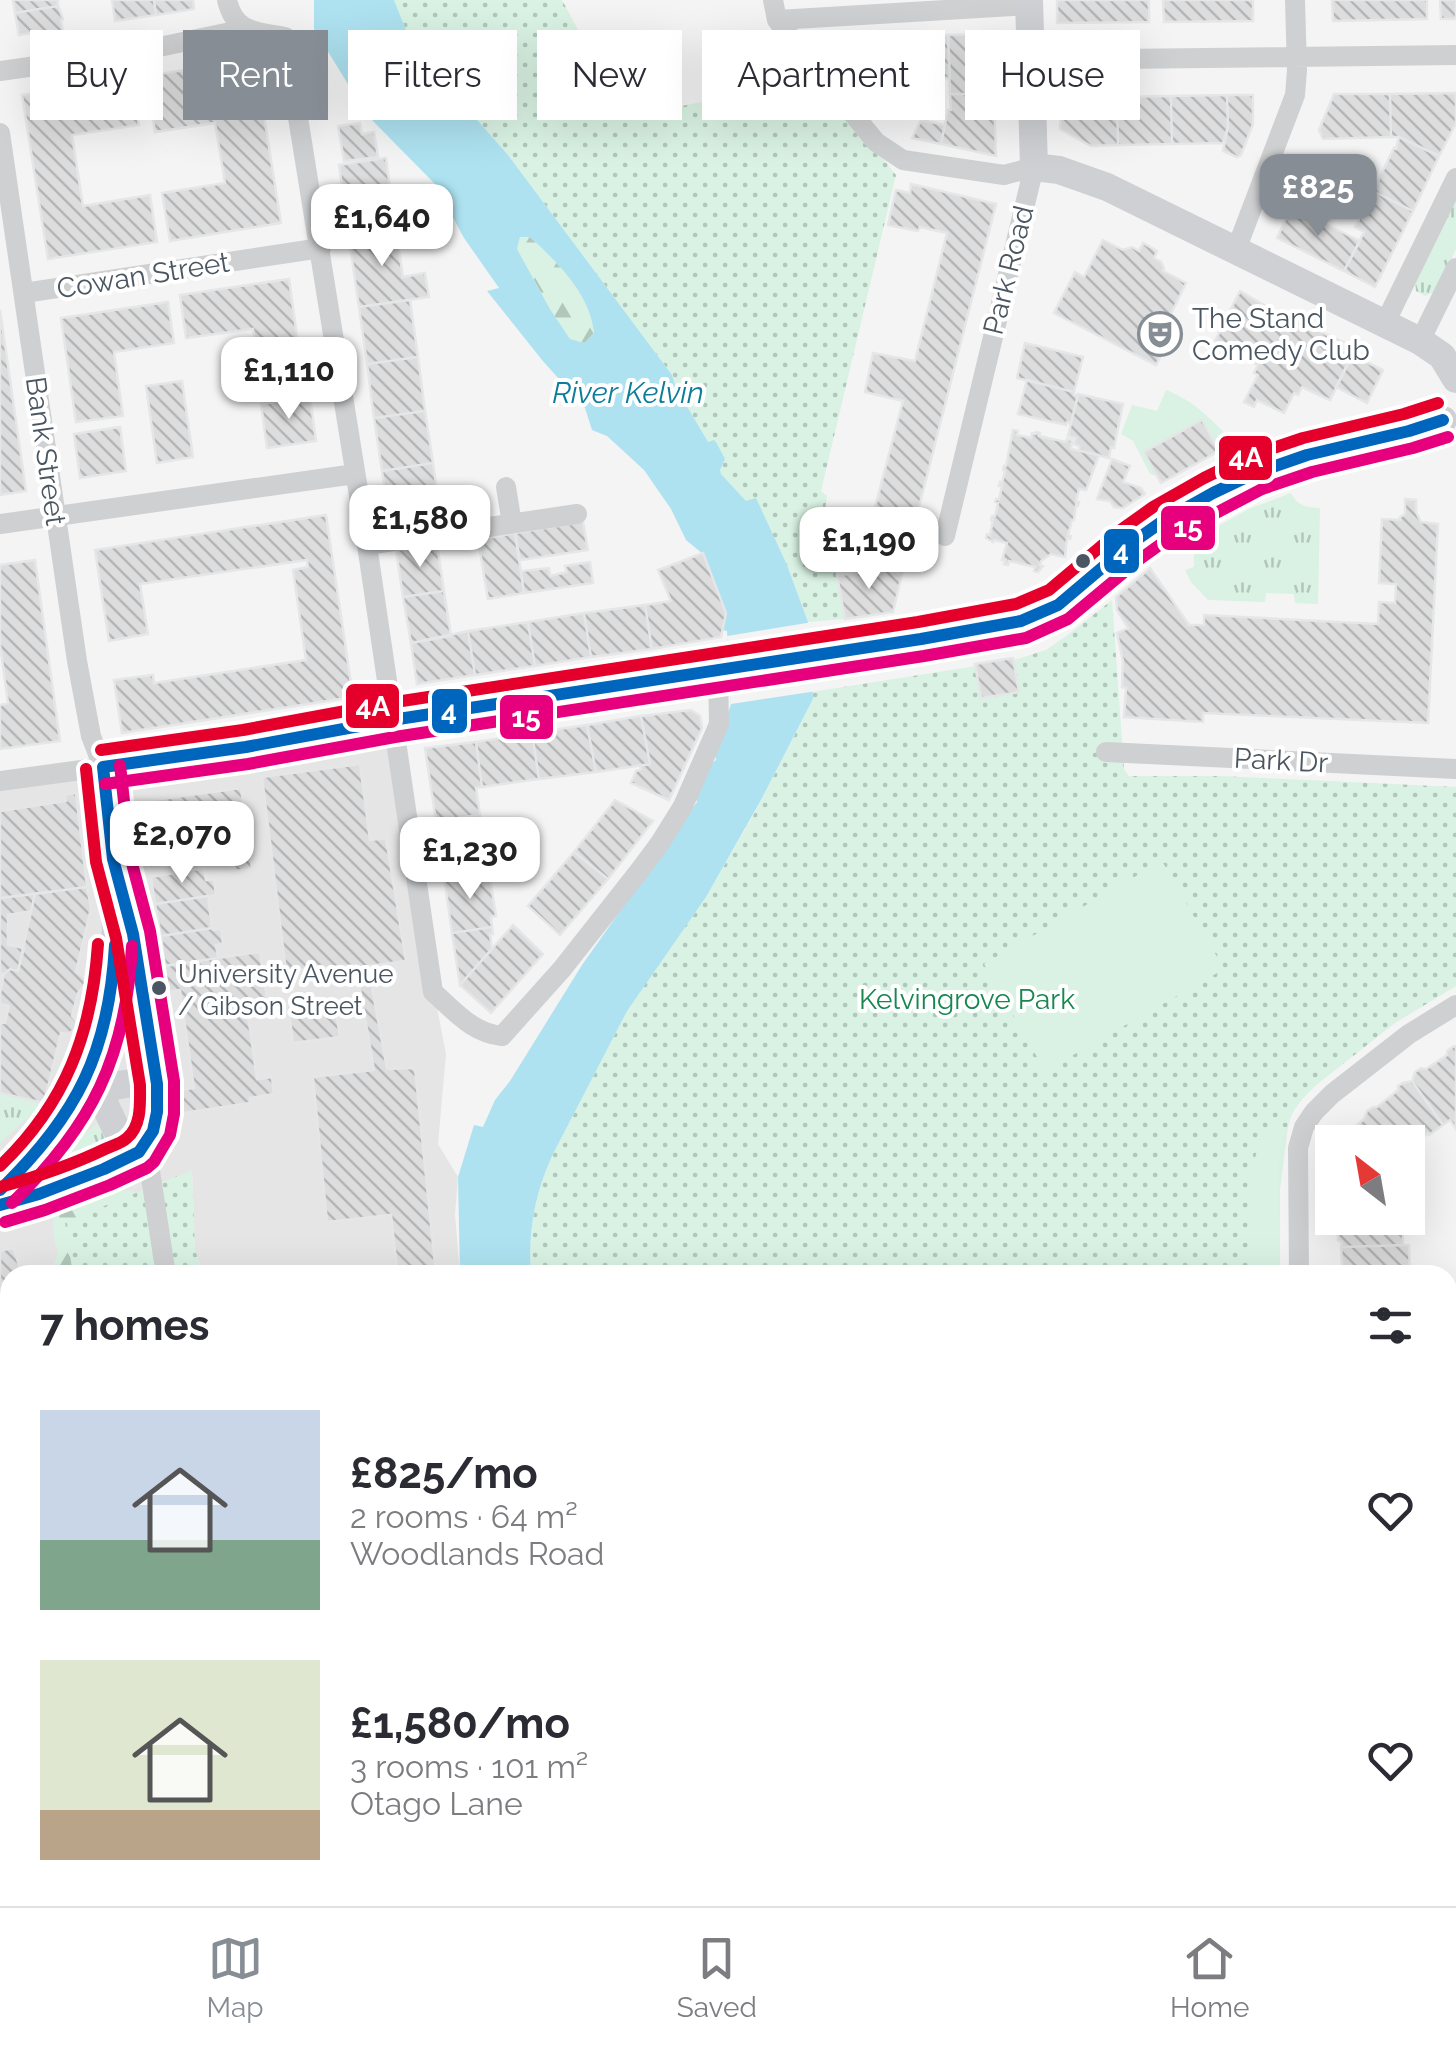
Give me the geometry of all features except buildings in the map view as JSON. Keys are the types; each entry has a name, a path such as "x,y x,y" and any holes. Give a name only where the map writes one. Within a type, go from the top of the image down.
{"street":[{"path":"228,0 234,21 246,29 286,37 433,992 471,1025 487,1034 502,1036 562,969 660,843 683,806 720,724 723,669"},
{"path":"1236,250 1296,95 1295,0"},
{"path":"775,10 1029,2"},
{"name":"Park Road","path":"1029,2 1029,30"},
{"path":"0,781 246,747 392,720 974,631 1034,617 1070,596 1142,535 1212,493 1255,473 1307,456 1450,425 1440,412 1440,397 1443,389 1456,379 1442,356 1385,323 1107,187 1059,170 1034,167 1004,175 903,160 876,142 775,10"},
{"path":"0,71 140,51 246,29"},
{"path":"1140,58 1456,54"},
{"name":"Park Road","path":"945,536 1034,167 1032,120"},
{"name":"Bank Street","path":"0,133 91,736 104,767"},
{"path":"1385,323 1456,178"},
{"name":"Cowan Street","path":"24,293 321,248"},
{"path":"1420,341 1456,268"},
{"path":"0,524 356,474"},
{"path":"506,487 512,524"},
{"path":"367,544 578,514"},
{"name":"Park Dr","path":"1106,752 1456,769"},
{"path":"0,1190 47,1142 95,1079 114,971 113,859 104,767"},
{"path":"0,1205 39,1194 137,1150 153,1130 158,1112 157,1084 133,934 113,859"},
{"path":"1299,1265 1298,1148 1304,1127 1323,1102 1408,1034 1456,1005"},
{"path":"95,1079 157,1084"},
{"path":"95,1079 137,1150 164,1265"}],"shaded area":[{"path":"392,720 446,1054 438,1144 458,1177 455,1215 459,1265 200,1265 195,1250 192,1171 84,1265 0,1265 0,782"}],"green space":[{"path":"394,0 562,0 578,30 537,30 537,120 682,120 682,106 702,102 702,120 852,120 896,175 821,491 827,496 820,545 837,575 845,619 808,622 787,565 746,501 721,474 725,459 708,443 672,375 508,155 477,120 517,120 517,30 406,30"},
{"path":"1456,197 1456,249 1435,292 1425,296 1416,291 1415,281"},
{"path":"520,237 530,237 579,292 594,333 584,344 570,339 550,309 517,249"},
{"path":"1166,390 1204,413 1235,445 1219,451 1201,421 1144,452 1157,476 1150,474 1133,441 1121,434 1132,405 1157,411"},
{"path":"1291,493 1302,505 1320,508 1318,604 1295,603 1294,594 1266,593 1265,602 1208,600 1185,570 1194,567 1194,539 1249,509"},
{"name":"Kelvingrove Park","path":"1112,600 1124,769 1129,776 1221,776 1456,787 1456,986 1395,1023 1315,1086 1295,1110 1288,1127 1283,1127 1257,1153 1252,1190 1253,1265 531,1265 534,1214 552,1156 631,1003 706,897 754,814 813,699 812,692 1014,660 1046,650"},
{"path":"1162,861 1224,969 1045,1071 984,964"},
{"path":"0,1093 44,1103 0,1143"},
{"path":"97,1124 115,1157 36,1184 51,1161"},
{"path":"1288,1127 1280,1190 1280,1265 1253,1265 1252,1174 1259,1147 1272,1132"},
{"path":"192,1170 195,1250 200,1265 71,1265 65,1222"},
{"path":"119,1190 133,1191 140,1197 146,1265 54,1265 58,1253 53,1216 61,1210 73,1210 85,1201"}],"water":[{"name":"River Kelvin","path":"314,0 394,0 406,30 348,30 348,84 328,52 328,30 314,29"},
{"name":"River Kelvin","path":"372,120 477,120 508,155 672,375 708,442 714,440 725,459 721,474 746,501 756,498 808,622 813,699 706,897 627,1011 552,1156 534,1214 531,1265 460,1265 458,1177 474,1125 483,1127 495,1100 582,965 697,802 716,760 731,704 727,631 722,630 703,554 686,540 671,509 644,470 607,436 592,430 585,408 487,291 499,288 464,238 435,184","holes":["520,237 530,237 579,292 594,333 584,343 570,339 550,309 517,249"]}],"pier":[{"path":"813,622 817,691 731,704 727,636"}],"transit line":[{"name":"4A","path":"101,750 1016,604 1049,590 1153,507 1247,457 1303,438 1438,403"},
{"name":"4","path":"103,767 1021,621 1058,605 1129,545 1213,493 1307,455 1443,420"},
{"name":"15","path":"105,784 1026,638 1068,619 1172,536 1262,489 1448,437"},
{"name":"15","path":"5,1222 45,1210 147,1168 170,1135 174,1081 150,931 130,856 120,765"},
{"name":"4","path":"0,1205 104,1169 139,1152 153,1131 157,1084 133,934 113,859 103,767"},
{"name":"4A","path":"0,1187 120,1143 132,1133 139,1113 140,1085 116,938 96,862 86,769"},
{"name":"4A","path":"0,1166 42,1117 71,1065 89,1007 98,944"},
{"name":"4","path":"0,1190 50,1136 84,1080 105,1018 115,945"},
{"name":"15","path":"12,1203 64,1146 100,1087 122,1022 132,946"}],"place":[{"name":"The Stand Comedy Club","path":"1160,334"},
{"name":"University Avenue / Gibson Street","path":"159,988"}]}
